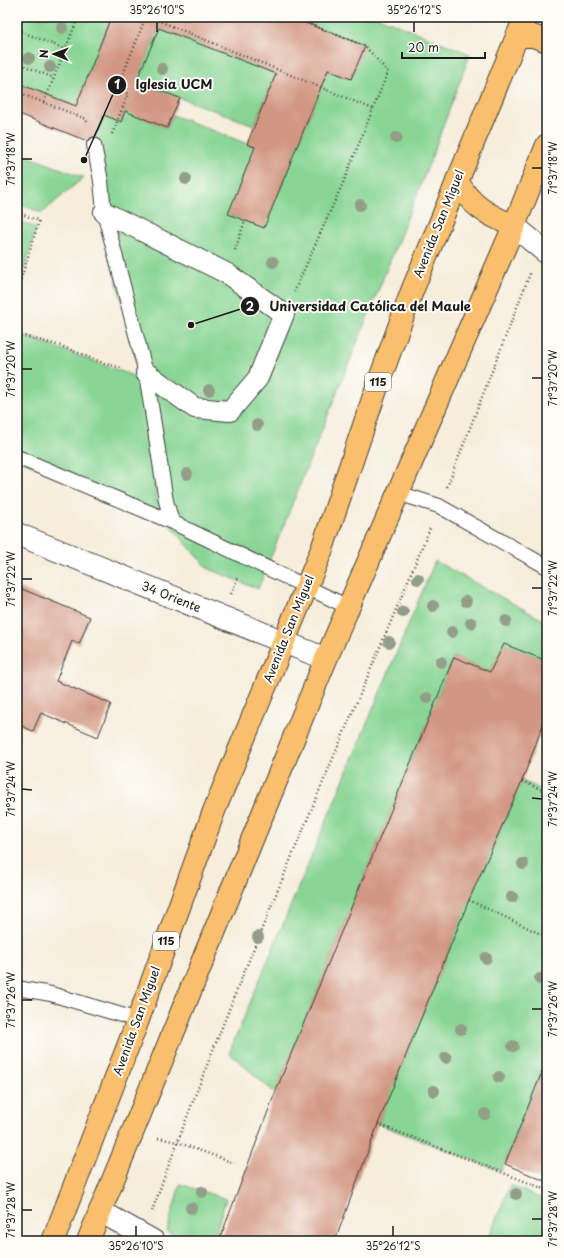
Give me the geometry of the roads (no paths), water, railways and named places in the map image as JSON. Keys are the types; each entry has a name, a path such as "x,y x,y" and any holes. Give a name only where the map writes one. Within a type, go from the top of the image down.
{"highway":[{"path":"521,26 533,36 547,40"},
{"name":"Avenida San Miguel","path":"53,1241 138,1020 214,811 284,642 342,493 377,387 409,298 521,26"},
{"path":"88,1241 326,659 514,226 547,145"},
{"path":"457,180 471,203 482,211 514,226"}],"street":[{"path":"104,212 226,273 284,314 258,378 230,411 195,408 146,373"},
{"path":"514,226 544,250"},
{"name":"34 Oriente","path":"17,534 326,659"},
{"path":"100,1211 148,1238"}],"lane":[{"path":"94,145 101,181 104,212 146,373 166,501 172,522"},
{"path":"17,457 172,522 348,607"},
{"path":"398,493 439,506 547,567"},
{"path":"17,988 51,994 138,1020"}],"place":[{"name":"Iglesia UCM","path":"84,160"},
{"name":"Universidad Católica del Maule","path":"191,325"}]}
